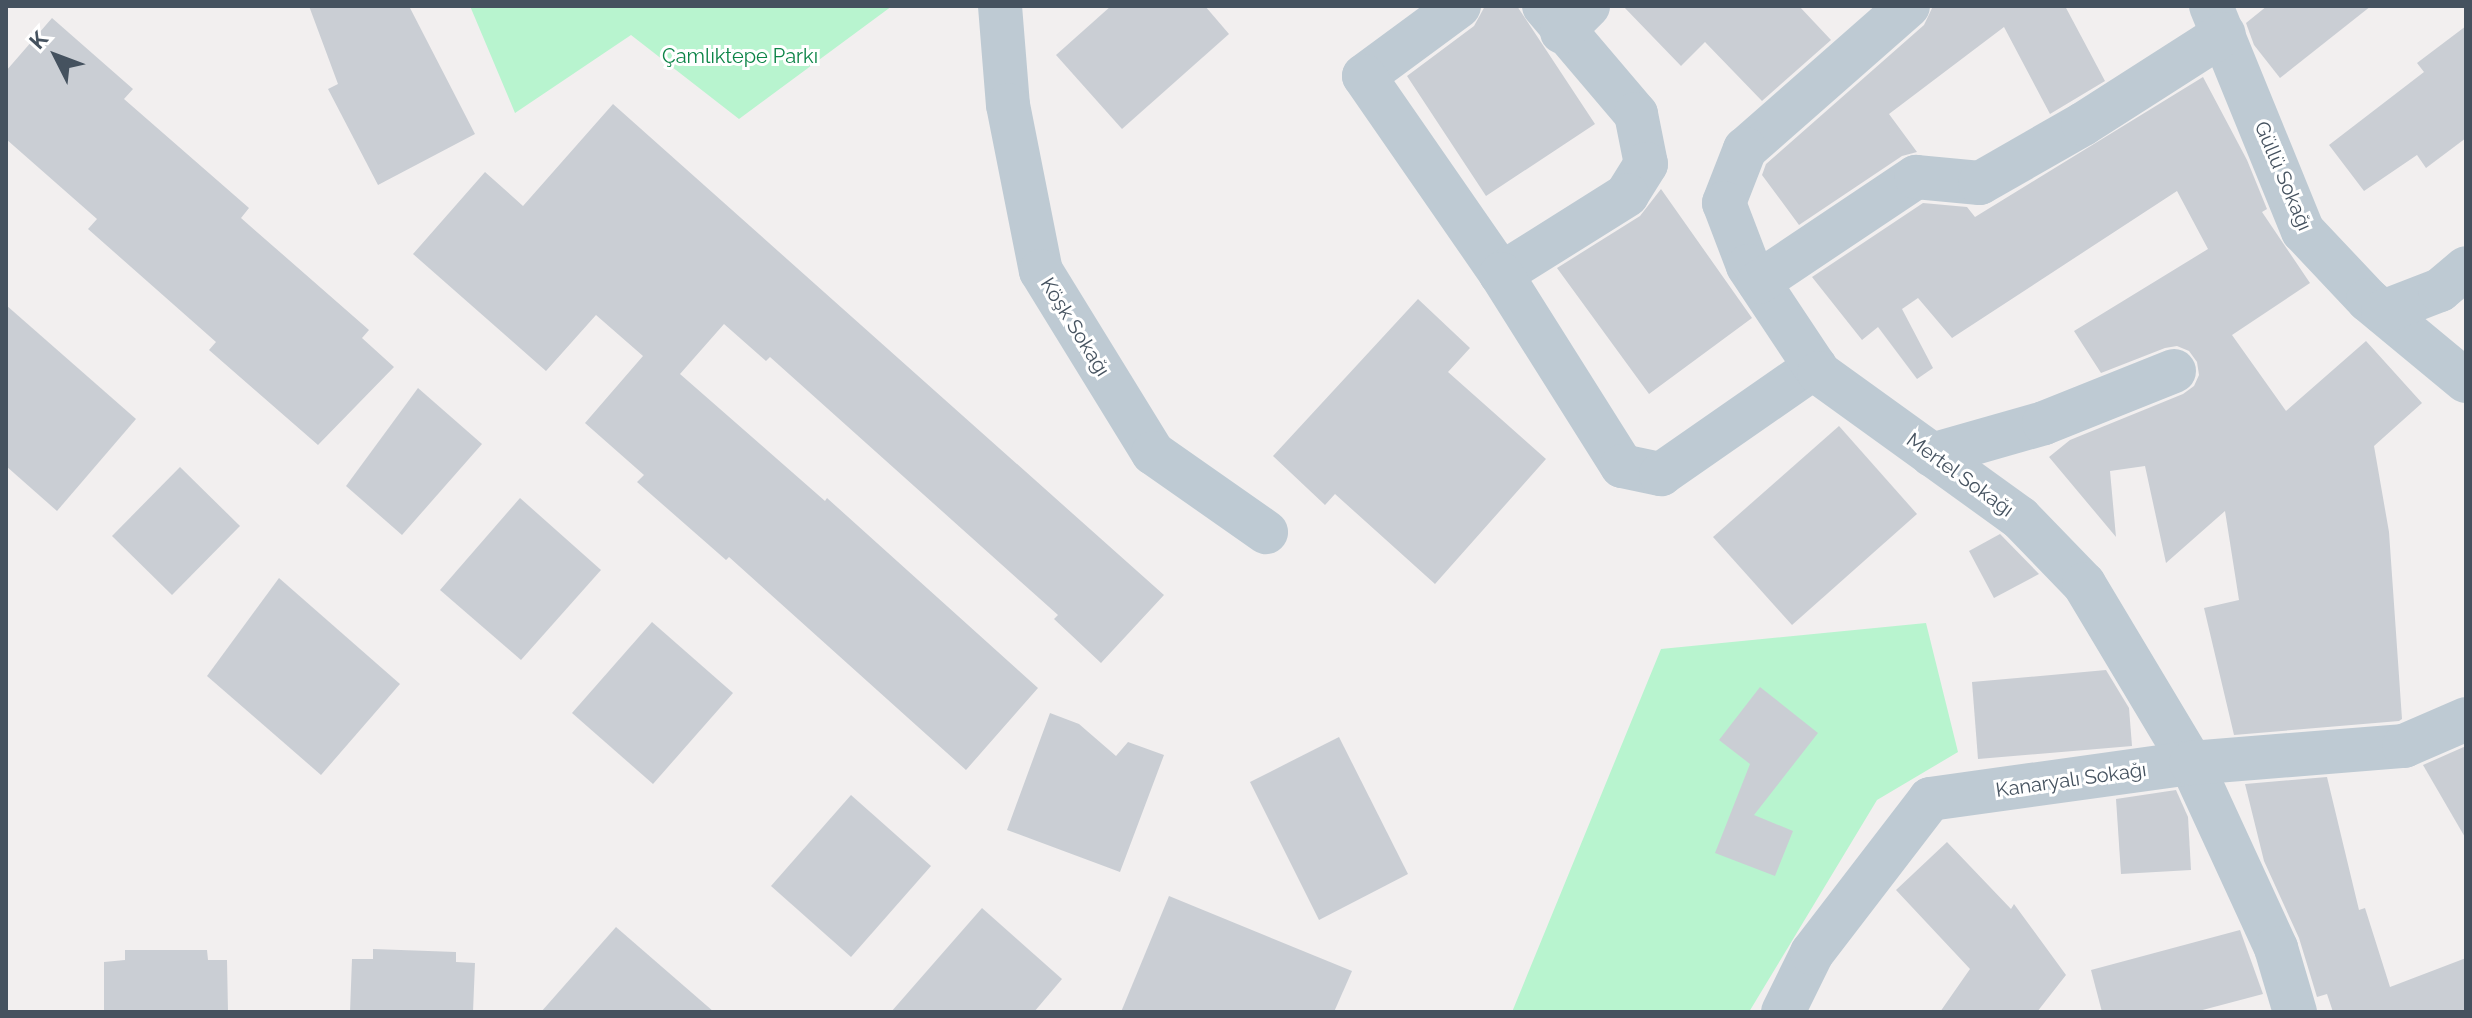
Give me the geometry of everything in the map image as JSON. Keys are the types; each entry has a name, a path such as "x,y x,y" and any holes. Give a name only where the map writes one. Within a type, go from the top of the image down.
{"street":[{"name":"Köşk Sokağı","path":"1000,6 1008,105 1041,271 1153,453 1266,532"},
{"path":"1459,6 1364,76 1501,274 1622,466 1661,474 1815,367"},
{"name":"Mertel Sokağı","path":"1908,6 1745,149 1724,203 1748,266 1815,367 2020,518 2084,584 2191,763 2276,948 2295,1012"},
{"path":"1501,274 1627,195 1646,164 1636,114 1565,15"},
{"path":"1759,282 1916,177 1980,183 2083,124 2222,17"},
{"name":"Güllü Sokağı","path":"2222,17 2303,231 2383,312 2466,381"},
{"path":"2383,312 2440,290 2466,268"},
{"path":"1932,455 2044,423 2174,371"},
{"name":"Kanaryalı Sokağı","path":"1783,1012 1812,953 1930,799 2191,763 2404,746 2466,719"}],"green space":[{"name":"Çamlıktepe Parkı","path":"470,6 892,6 739,119 631,35 515,113"},
{"path":"1926,623 1958,752 1877,800 1749,1012 1512,1012 1661,649"}],"building":[{"path":"309,6 409,6 475,134 378,185 328,89 338,84"},
{"path":"1111,6 1205,6 1229,34 1122,129 1056,55"},
{"path":"1485,6 1517,6 1595,124 1486,196 1407,76 1474,26"},
{"path":"1623,6 1799,6 1831,40 1762,101 1705,42 1681,66"},
{"path":"1933,6 2065,6 2105,81 2050,114 2004,27 1889,114 1917,152 1902,156 1799,225 1762,175 1766,164 1924,25"},
{"path":"2267,6 2371,6 2280,78 2254,45 2246,23"},
{"path":"52,18 133,89 124,99 249,208 241,218 369,330 362,338 394,367 318,445 209,350 216,342 88,229 97,219 6,139 6,71"},
{"path":"2466,26 2466,138 2426,168 2417,155 2364,191 2329,145 2424,72 2417,63"},
{"path":"2203,77 2247,160 2267,209 2262,212 2310,283 2232,335 2286,411 2366,341 2422,403 2374,446 2389,532 2402,719 2399,721 2234,735 2204,608 2239,600 2225,511 2166,563 2145,466 2110,471 2116,537 2049,457 2070,440 2183,394 2194,386 2199,375 2197,362 2189,351 2177,346 2165,348 2101,373 2074,331 2208,249 2177,191 1952,338 1918,298 1902,309 1933,368 1917,379 1878,327 1862,340 1812,277 1923,203 1967,207 1975,217"},
{"path":"613,104 1164,595 1101,663 1054,619 1058,615 770,357 766,361 724,324 680,374 825,501 827,498 1038,688 966,770 729,557 726,560 637,482 644,475 585,423 643,356 596,315 546,371 413,254 485,172 523,206"},
{"path":"1661,189 1752,318 1649,394 1557,268 1640,216"},
{"path":"1418,299 1470,348 1448,372 1546,459 1435,584 1335,494 1325,505 1273,456"},
{"path":"6,305 136,419 57,511 6,466"},
{"path":"418,388 482,444 402,535 346,486"},
{"path":"1839,426 1917,514 1792,625 1713,537"},
{"path":"180,467 240,526 172,595 112,536"},
{"path":"520,498 601,570 521,660 440,590"},
{"path":"2000,534 2039,574 1994,598 1969,551"},
{"path":"279,578 400,684 321,775 207,676"},
{"path":"652,622 733,693 653,784 572,713"},
{"path":"2106,670 2129,708 2132,746 1978,759 1972,682"},
{"path":"1760,687 1818,733 1754,815 1793,831 1775,876 1715,853 1750,764 1719,740"},
{"path":"1050,713 1079,724 1116,756 1128,742 1164,755 1120,872 1007,830"},
{"path":"1339,737 1408,874 1319,920 1250,782"},
{"path":"2466,746 2466,839 2423,765"},
{"path":"2327,777 2359,910 2365,908 2390,987 2466,958 2466,1012 2333,1012 2327,994 2317,997 2299,938 2264,861 2245,784"},
{"path":"2176,790 2188,817 2191,870 2121,874 2116,799"},
{"path":"851,795 931,866 851,957 771,886"},
{"path":"1947,842 2011,909 2014,904 2066,975 2037,1012 1940,1012 1970,969 1896,890"},
{"path":"1169,896 1352,971 1334,1012 1121,1012"},
{"path":"982,908 1062,979 1034,1012 891,1012"},
{"path":"616,927 714,1012 541,1012"},
{"path":"2240,930 2263,994 2195,1012 2102,1012 2091,970"},
{"path":"373,949 456,952 456,962 475,963 473,1012 350,1012 352,959 373,959"},
{"path":"125,950 207,950 208,960 227,960 228,1012 104,1012 104,962 125,960"}]}
